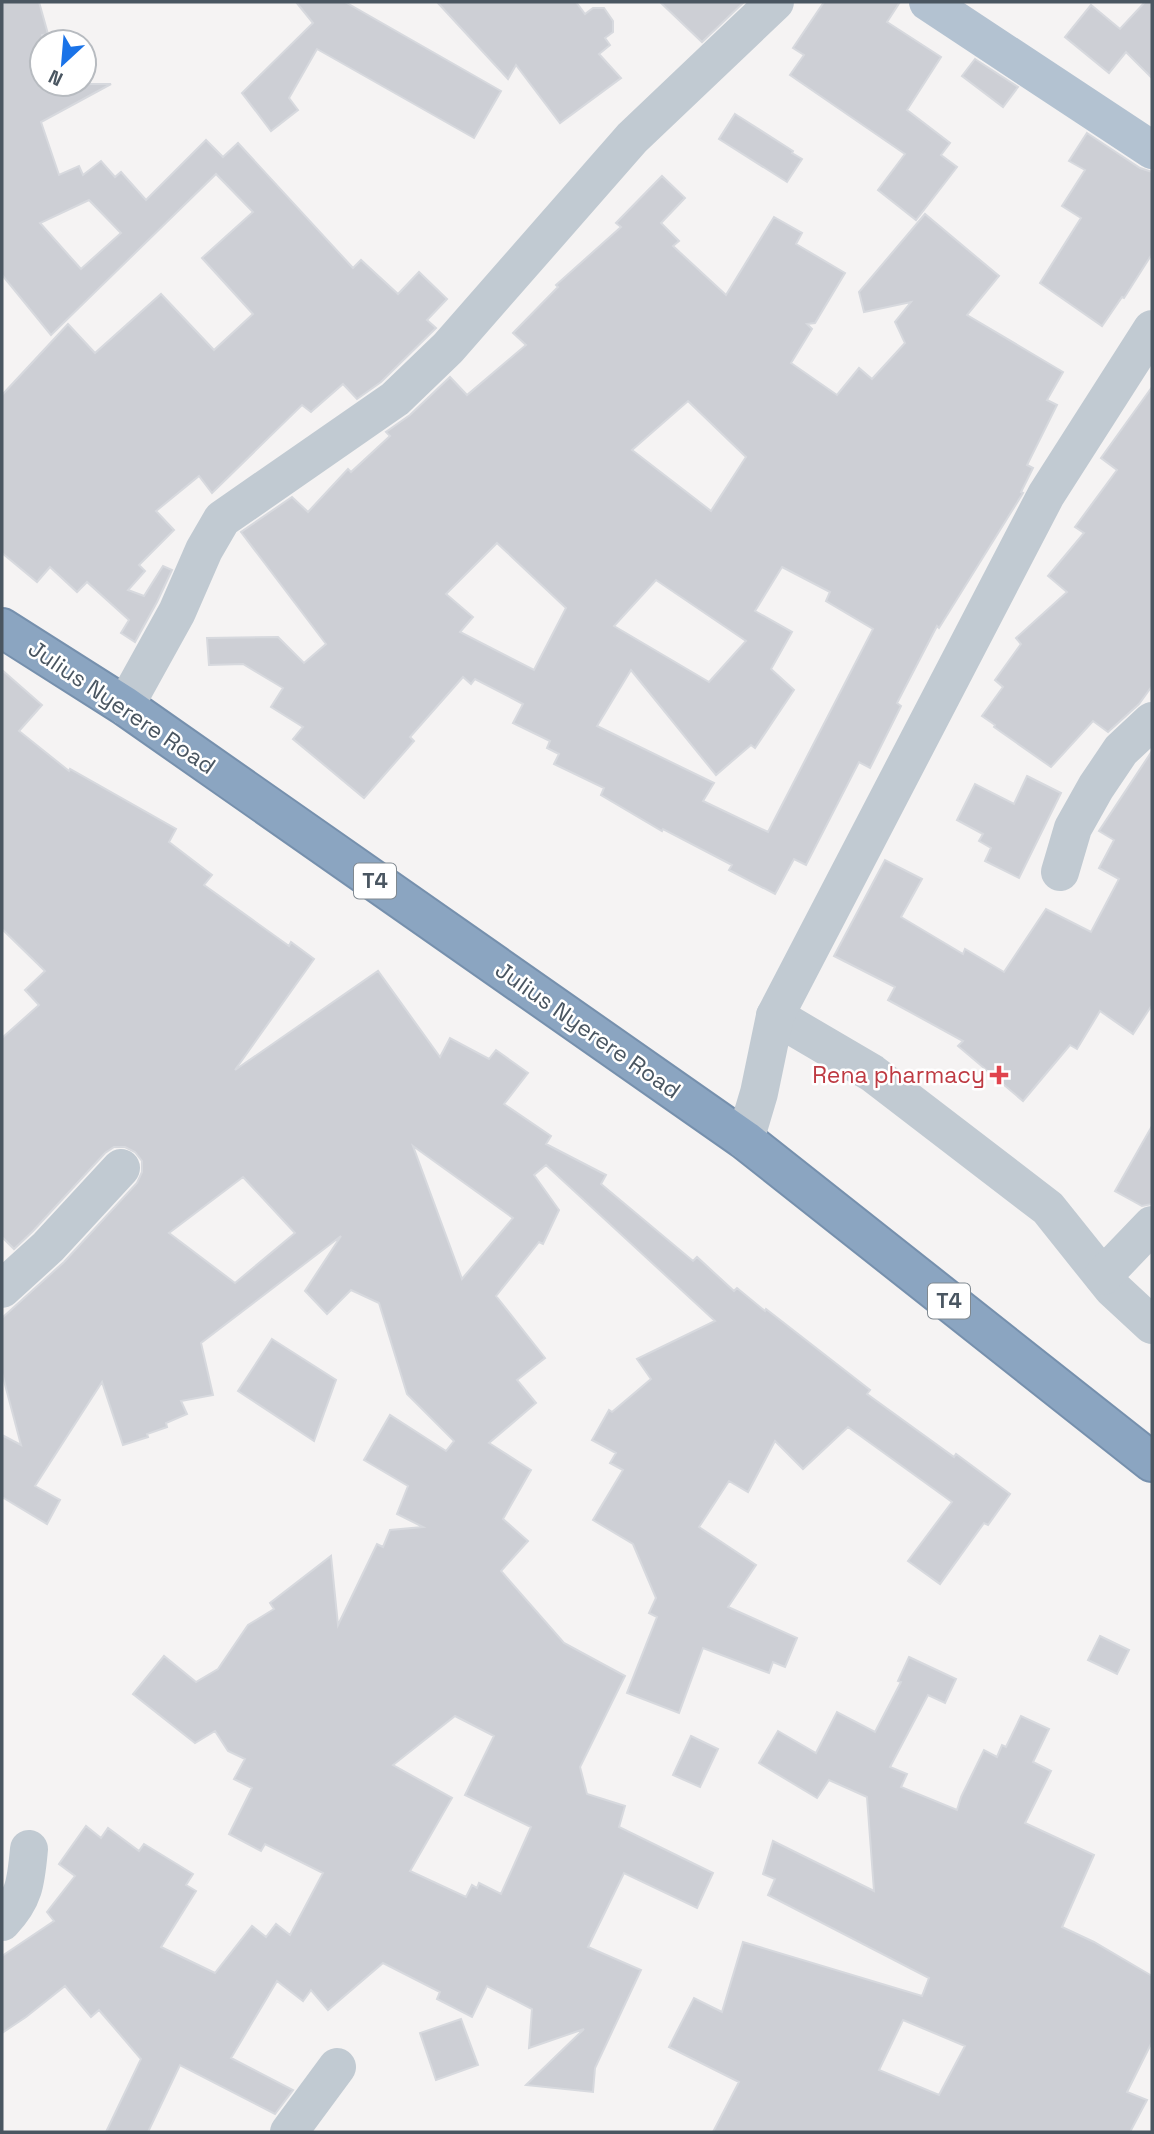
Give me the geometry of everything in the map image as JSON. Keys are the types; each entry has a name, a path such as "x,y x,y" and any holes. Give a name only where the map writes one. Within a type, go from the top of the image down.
{"highway":[{"name":"Julius Nyerere Road","path":"2,628 125,706 745,1140 1152,1462"}],"main road":[{"path":"928,2 1152,150"}],"street":[{"path":"125,706 177,612 204,550 222,519 395,398 448,348 632,138 775,2"},
{"path":"745,1140 759,1093 775,1016 1046,495 1152,328"},
{"path":"1060,872 1073,828 1096,787 1121,750 1152,721"},
{"path":"775,1016 872,1073 1048,1208 1112,1288 1152,1325"},
{"path":"2,1289 48,1248 121,1168"},
{"path":"1103,1276 1152,1225"},
{"path":"2,1922 12,1912 26,1886 29,1849"},
{"path":"289,2132 337,2067"}],"building":[{"path":"2,2 39,2 46,28 28,28 28,98 85,98 41,122 59,175 79,166 83,175 101,161 115,177 121,172 146,200 206,140 223,157 238,143 353,268 361,260 398,294 419,272 447,299 427,320 436,328 381,382 357,399 343,384 311,412 302,405 212,493 199,476 156,511 174,530 139,565 145,571 128,590 144,596 163,566 172,570 135,642 121,633 129,620 87,582 77,592 50,567 37,582 2,553 2,395 68,324 95,353 161,294 214,350 253,314 202,258 253,212 216,174 51,335 2,275","holes":["89,200 121,233 81,269 40,223"]},
{"path":"296,2 345,2 501,91 474,138 317,49 289,98 298,110 271,131 242,93 313,23"},
{"path":"437,2 576,2 585,14 593,8 604,8 613,21 613,32 605,38 610,45 599,54 621,78 560,123 516,65 508,79"},
{"path":"660,2 744,2 702,42"},
{"path":"824,2 900,2 887,22 941,57 907,110 950,143 941,155 957,167 916,220 878,190 905,154 790,75 804,55 793,48"},
{"path":"1145,2 1152,2 1152,78 1126,52 1109,73 1065,37 1091,5 1120,29"},
{"path":"975,59 1018,87 1003,107 962,76"},
{"path":"98,84 111,84 98,91"},
{"path":"735,114 802,159 787,182 719,139"},
{"path":"1087,133 1140,168 1152,172 1152,254 1102,326 1040,283 1081,218 1062,206 1085,170 1069,161"},
{"path":"662,176 685,198 661,223 679,241 673,246 726,295 774,217 802,233 796,244 845,273 815,323 807,324 812,329 791,363 837,395 859,368 872,379 905,343 895,322 911,302 864,312 859,292 925,214 999,276 967,315 1063,372 1047,400 1057,405 1027,465 1033,468 1021,492 1023,493 939,628 937,626 897,703 901,706 870,768 859,762 806,865 794,859 775,894 729,870 732,865 663,829 662,831 601,795 604,788 554,764 559,754 547,748 550,741 513,723 523,704 475,679 471,684 463,677 410,737 414,741 364,798 293,739 303,727 271,707 283,688 243,664 209,665 207,638 278,637 304,663 326,644 241,532 292,497 308,512 348,469 351,472 390,436 386,432 410,415 450,377 467,395 526,345 513,333 558,287 556,285 621,227 616,223","holes":["688,401 746,457 711,511 632,450","497,543 566,608 534,670 460,632 473,617 446,594","782,567 830,592 826,601 873,629 768,832 703,801 714,783 597,726 631,670 716,775 751,745 755,748 794,690 771,669 792,632 755,611","656,580 746,641 709,682 614,626"]},
{"path":"1152,387 1152,686 1139,704 1108,732 1093,721 1051,767 982,716 1003,687 995,680 1021,644 1016,638 1067,592 1048,576 1084,533 1075,527 1117,470 1101,458"},
{"path":"2,670 42,705 19,731 69,771 70,769 176,829 169,842 212,875 204,885 289,946 291,942 314,959 235,1070 378,971 440,1057 450,1038 489,1059 496,1050 528,1073 504,1104 551,1136 546,1144 606,1175 601,1184 693,1261 697,1257 734,1291 737,1288 765,1311 766,1309 870,1390 867,1394 1010,1494 988,1525 984,1523 940,1584 908,1561 952,1502 848,1427 803,1469 775,1441 748,1492 729,1481 699,1527 756,1565 728,1607 797,1638 785,1667 773,1662 769,1673 703,1648 679,1713 627,1693 657,1617 649,1613 656,1598 633,1544 593,1520 623,1470 610,1463 616,1453 592,1440 609,1410 612,1412 651,1379 637,1359 715,1321 546,1165 534,1175 559,1210 543,1244 539,1242 496,1296 545,1358 517,1380 536,1403 489,1443 531,1470 503,1519 528,1541 501,1571 564,1643 625,1676 580,1767 587,1794 625,1806 619,1827 713,1873 697,1908 624,1873 588,1947 641,1970 595,2068 593,2092 526,2085 584,2029 529,2048 532,2009 487,1986 472,2017 437,1999 440,1992 383,1963 328,2010 311,1990 303,2001 277,1981 231,2058 293,2090 275,2114 180,2065 148,2132 106,2132 141,2059 99,2010 91,2017 65,1986 2,2033 2,1956 54,1921 47,1912 75,1876 59,1864 86,1826 101,1838 108,1828 139,1851 144,1844 193,1874 186,1885 196,1891 161,1947 215,1973 252,1926 266,1937 276,1924 290,1935 323,1873 265,1844 261,1851 229,1834 252,1788 234,1779 245,1759 228,1751 215,1731 195,1743 133,1694 164,1656 196,1682 218,1669 248,1625 274,1609 270,1603 331,1556 338,1625 377,1544 383,1547 390,1530 423,1527 397,1514 408,1486 364,1460 390,1415 446,1451 454,1441 407,1394 379,1303 351,1290 327,1314 305,1291 341,1236 201,1343 213,1395 181,1401 187,1414 166,1423 167,1427 123,1445 102,1382 35,1486 60,1500 47,1524 2,1497 2,1435 21,1445 2,1373 2,1318 64,1262 137,1183 142,1172 142,1161 135,1152 125,1147 114,1147 105,1153 14,1249 2,1237 2,1038 39,1005 25,990 45,971 2,929","holes":["413,1146 513,1218 462,1279","243,1177 295,1233 235,1283 169,1233","455,1716 494,1736 465,1795 531,1827 501,1894 479,1883 477,1888 472,1885 466,1897 410,1871 452,1798 393,1765"]},
{"path":"1152,751 1152,1005 1133,1034 1100,1011 1077,1049 1070,1045 1023,1101 958,1046 963,1041 888,1000 895,987 834,956 885,860 922,879 901,917 963,954 965,949 1004,972 1046,909 1091,932 1119,879 1099,868 1114,840 1099,831"},
{"path":"1027,776 1061,793 1019,878 985,861 991,848 979,841 983,834 957,820 975,784 1014,804"},
{"path":"1152,1126 1152,1204 1142,1206 1115,1191"},
{"path":"272,1339 336,1380 314,1441 238,1391"},
{"path":"1100,1636 1129,1650 1117,1674 1088,1660"},
{"path":"909,1657 956,1679 945,1703 928,1695 890,1767 907,1774 901,1787 957,1810 984,1750 997,1757 1002,1745 1006,1747 1021,1716 1049,1729 1033,1762 1051,1771 1025,1823 1094,1855 1062,1927 1094,1942 1152,1976 1152,2042 1127,2092 1147,2100 1130,2132 713,2132 739,2082 669,2047 694,1998 722,2012 743,1942 922,1996 929,1978 768,1895 775,1879 763,1874 773,1841 874,1891 867,1797 829,1780 817,1798 759,1763 778,1731 816,1753 837,1712 875,1732 901,1682 898,1681","holes":["903,2020 965,2046 939,2095 879,2070"]},
{"path":"691,1736 718,1749 700,1787 673,1775"},
{"path":"461,2019 478,2065 436,2080 420,2033"}],"place":[{"name":"Rena pharmacy","path":"999,1075"}]}
